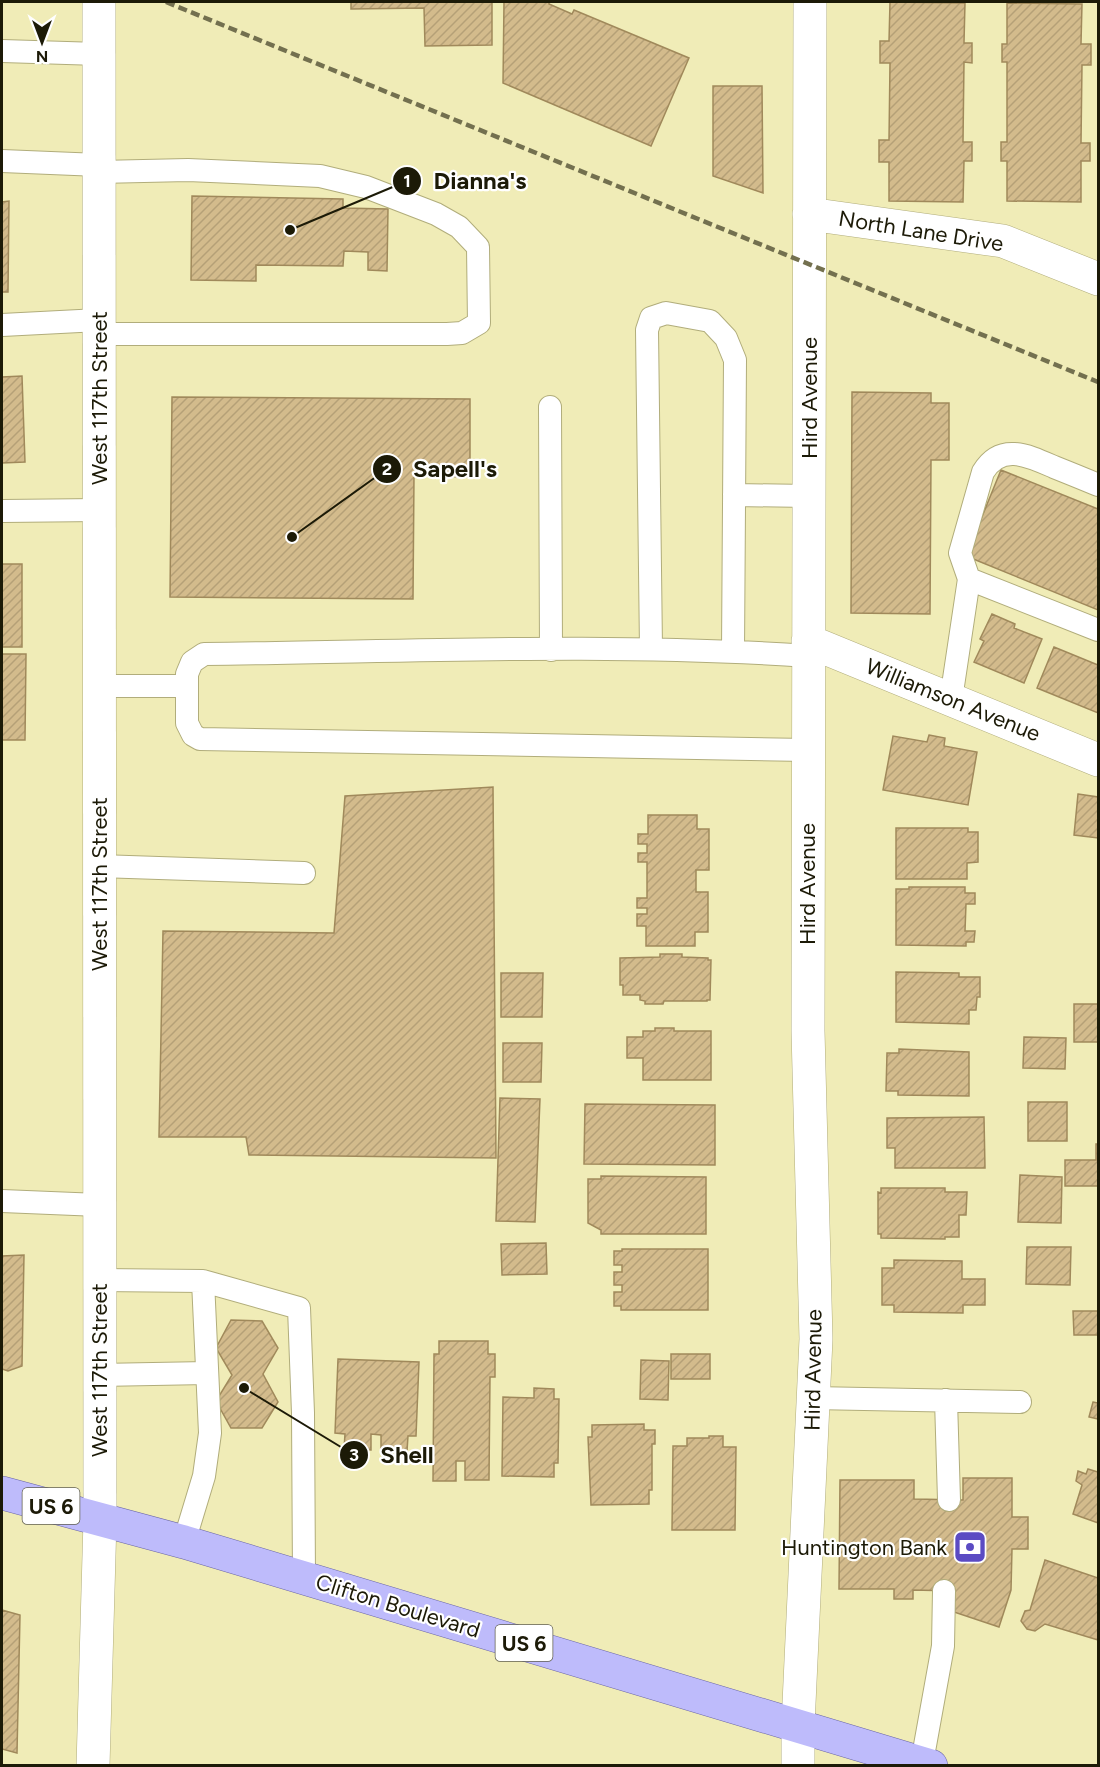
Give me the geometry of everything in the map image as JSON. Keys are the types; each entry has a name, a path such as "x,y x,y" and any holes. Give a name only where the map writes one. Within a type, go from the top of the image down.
{"main road":[{"name":"Clifton Boulevard","path":"2,1493 304,1577 926,1764"}],"street":[{"name":"West 117th Street","path":"93,1766 100,1520 99,2"},
{"name":"Hird Avenue","path":"798,1766 816,1339 808,1031 810,2"},
{"name":"North Lane Drive","path":"809,214 1003,241 1098,279"},
{"name":"Williamson Avenue","path":"808,649 951,699 1098,760"}],"lane":[{"path":"2,51 99,54"},
{"path":"2,161 99,168 320,176 366,188 436,214 459,227 478,247 479,323 462,333 447,334 2,325"},
{"path":"651,649 647,330 651,318 666,313 710,321 726,338 735,360 733,651"},
{"path":"550,407 551,650"},
{"path":"951,699 969,579 960,554 983,472 989,463 998,456 1012,454 1028,456 1098,485"},
{"path":"734,495 809,496"},
{"path":"2,511 99,510"},
{"path":"969,579 1098,630"},
{"path":"807,750 200,739 193,735 187,723 187,674 192,662 204,654 808,649"},
{"path":"99,686 187,686"},
{"path":"99,866 304,873"},
{"path":"2,1201 99,1206"},
{"path":"99,1280 202,1281 299,1308 303,1413 304,1577"},
{"path":"184,1542 204,1476 210,1433 202,1281"},
{"path":"99,1375 207,1373"},
{"path":"813,1398 1020,1402"},
{"path":"946,1400 949,1500"},
{"path":"926,1764 943,1646 944,1590"}],"building":[{"path":"351,2 492,2 492,45 425,46 424,8 351,9"},
{"path":"504,2 549,2 572,14 574,10 689,58 651,146 503,83"},
{"path":"890,2 965,3 964,43 972,43 972,63 964,62 963,142 972,142 972,161 964,161 963,202 889,201 889,162 879,162 879,140 889,140 890,63 880,63 880,41 889,41"},
{"path":"1007,3 1082,4 1081,44 1091,44 1091,65 1082,65 1081,143 1090,143 1090,161 1081,161 1081,202 1007,201 1007,161 1001,161 1001,142 1007,142 1007,62 1002,62 1002,44 1007,44"},
{"path":"713,86 762,86 763,193 713,176"},
{"path":"192,196 343,199 343,208 388,209 387,271 368,270 368,252 344,251 343,266 256,265 256,281 191,280"},
{"path":"9,201 8,292 2,292 2,202"},
{"path":"22,376 25,462 2,463 2,377"},
{"path":"852,392 931,393 931,403 949,403 949,460 931,460 930,614 851,613"},
{"path":"172,397 470,399 470,477 414,476 413,599 170,597"},
{"path":"1001,470 1098,509 1098,610 966,556"},
{"path":"2,564 22,564 22,647 2,647"},
{"path":"992,614 1015,624 1014,628 1042,639 1024,683 974,662 984,641 980,639"},
{"path":"1054,647 1098,665 1098,713 1037,688"},
{"path":"2,654 26,654 25,740 2,740"},
{"path":"929,735 945,738 944,746 977,752 968,805 883,790 893,736 927,742"},
{"path":"493,787 496,1158 249,1155 246,1137 159,1137 163,931 334,933 345,796"},
{"path":"1078,794 1098,797 1098,838 1074,835"},
{"path":"648,815 697,815 697,829 709,829 709,870 696,870 696,892 708,892 708,932 695,932 695,946 646,946 646,926 637,926 637,914 647,914 647,908 637,908 637,898 647,898 647,862 638,862 638,853 647,853 647,844 638,844 638,834 648,834"},
{"path":"896,828 968,828 968,832 978,832 978,862 967,863 967,879 896,879"},
{"path":"909,887 965,887 965,893 975,893 975,904 966,904 965,931 975,931 974,942 966,942 966,946 896,945 896,889 909,889"},
{"path":"660,954 682,954 682,957 711,960 710,1000 664,1001 663,1004 645,1004 645,1001 640,1000 640,995 623,995 623,985 620,985 620,958 660,957"},
{"path":"896,972 959,973 959,977 980,977 980,997 977,997 976,1010 969,1010 969,1024 896,1022"},
{"path":"501,973 543,973 542,1017 501,1017"},
{"path":"1074,1004 1098,1004 1098,1042 1074,1042"},
{"path":"655,1028 674,1028 674,1031 711,1031 711,1080 643,1080 643,1058 627,1058 627,1037 643,1037 643,1031 655,1031"},
{"path":"1024,1037 1066,1038 1065,1069 1023,1068"},
{"path":"503,1043 542,1043 541,1082 503,1082"},
{"path":"899,1049 969,1052 969,1096 898,1095 898,1091 886,1091 887,1053 899,1053"},
{"path":"500,1098 540,1099 535,1222 496,1221"},
{"path":"1028,1102 1067,1102 1067,1141 1028,1141"},
{"path":"585,1104 715,1105 715,1165 584,1164"},
{"path":"984,1117 985,1168 895,1168 895,1148 887,1148 887,1118"},
{"path":"1096,1144 1098,1144 1098,1186 1065,1186 1065,1160 1096,1160"},
{"path":"1020,1175 1062,1177 1061,1223 1018,1222"},
{"path":"601,1176 706,1177 706,1234 601,1234 601,1230 588,1223 588,1179 601,1179"},
{"path":"881,1188 945,1188 945,1192 967,1192 966,1215 959,1215 959,1237 945,1237 945,1239 881,1238 881,1234 878,1234 878,1192 881,1193"},
{"path":"546,1243 547,1274 502,1275 501,1244"},
{"path":"1027,1247 1071,1247 1070,1285 1026,1284"},
{"path":"622,1249 708,1249 708,1310 621,1310 621,1306 614,1306 614,1292 622,1292 622,1285 614,1285 614,1272 622,1272 622,1265 614,1265 614,1251 622,1251"},
{"path":"24,1255 22,1366 8,1371 2,1369 2,1256"},
{"path":"894,1260 962,1261 962,1279 985,1279 985,1305 963,1305 963,1313 894,1312 894,1305 882,1305 882,1268 894,1268"},
{"path":"1073,1311 1098,1311 1098,1335 1074,1335"},
{"path":"231,1320 262,1321 278,1348 263,1374 278,1402 262,1428 231,1428 216,1401 232,1375 216,1348"},
{"path":"439,1341 488,1341 488,1354 495,1354 495,1377 490,1377 489,1480 465,1480 465,1461 456,1461 456,1481 433,1481 434,1354 439,1354"},
{"path":"671,1354 710,1354 710,1379 671,1379"},
{"path":"338,1359 419,1362 416,1436 408,1436 407,1451 381,1451 381,1435 371,1434 371,1450 344,1449 345,1434 335,1433"},
{"path":"641,1360 669,1361 668,1400 640,1399"},
{"path":"534,1388 554,1389 554,1399 559,1399 558,1463 554,1463 554,1477 502,1476 503,1397 534,1398"},
{"path":"1093,1402 1098,1403 1098,1419 1089,1417"},
{"path":"644,1424 644,1430 655,1430 655,1444 652,1444 652,1490 649,1490 649,1504 591,1505 588,1437 592,1437 592,1425"},
{"path":"709,1436 723,1436 723,1447 736,1447 735,1530 672,1530 673,1446 687,1446 687,1438 709,1438"},
{"path":"1088,1469 1098,1472 1098,1523 1073,1514 1082,1485 1076,1481 1078,1471 1086,1474"},
{"path":"963,1478 1012,1478 1012,1517 1028,1517 1028,1549 1012,1549 1011,1590 999,1627 954,1612 954,1591 913,1590 913,1599 894,1599 894,1589 839,1589 840,1480 914,1480 914,1499 963,1500"},
{"path":"1045,1560 1098,1578 1098,1640 1045,1624 1035,1631 1027,1629 1021,1621 1025,1611 1030,1610"},
{"path":"2,1610 20,1615 17,1753 2,1749"}],"railway":[{"path":"166,2 1098,382"}],"place":[{"name":"Dianna's","path":"290,230"},
{"name":"Sapell's","path":"292,537"},
{"name":"Shell","path":"244,1388"},
{"name":"Huntington Bank","path":"970,1547"}]}
